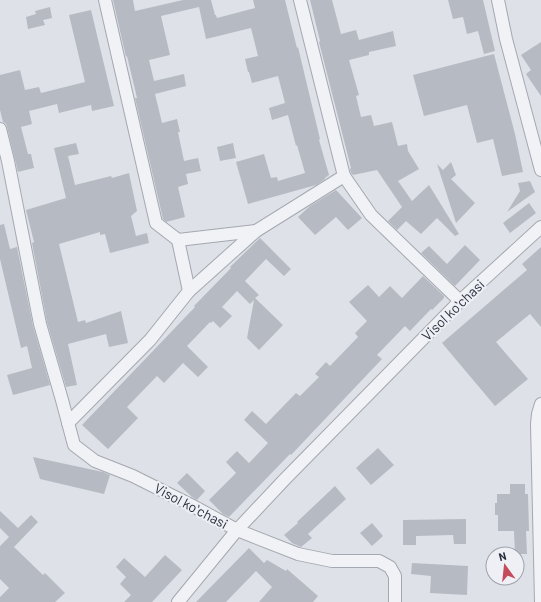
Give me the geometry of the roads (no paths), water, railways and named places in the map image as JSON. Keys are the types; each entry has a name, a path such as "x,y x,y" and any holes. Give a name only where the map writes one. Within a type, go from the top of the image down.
{"street":[{"path":"105,0 156,223 178,240 188,291"},
{"path":"300,0 344,176 371,215 460,301"},
{"path":"498,0 506,39 541,170"},
{"name":"Visol koʻchasi","path":"0,130 8,161 40,324 74,445 95,461 133,476 237,530 460,301 541,227"},
{"path":"68,423 150,340 188,291 256,231 344,176"},
{"path":"178,240 256,231"},
{"path":"541,404 537,424 541,602"},
{"path":"178,602 237,530 298,554 332,561 379,561 390,567 395,576 395,602"}]}
